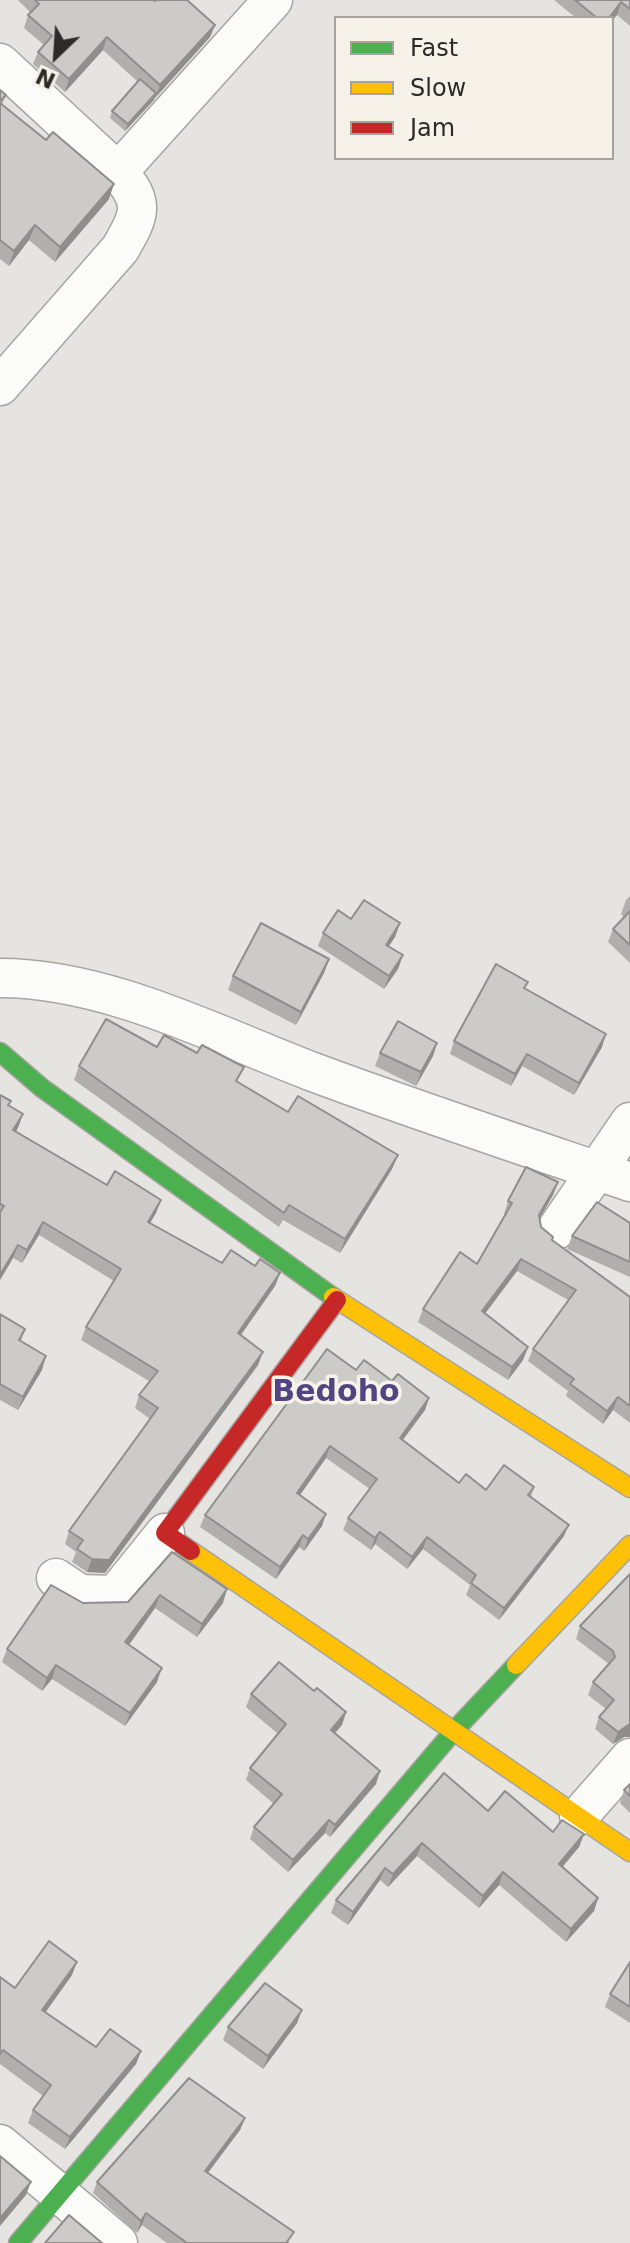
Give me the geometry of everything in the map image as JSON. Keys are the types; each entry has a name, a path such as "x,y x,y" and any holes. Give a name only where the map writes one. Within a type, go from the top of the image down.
{"street":[{"path":"118,172 273,0"},
{"path":"0,63 118,172 133,188 139,206 127,238 0,386"},
{"path":"0,978 62,983 112,995 377,1096 613,1176"},
{"path":"0,1052 42,1088 337,1300 630,1488"},
{"path":"556,1230 613,1176 630,1122"},
{"path":"56,1578 80,1594 115,1595 165,1533 337,1300"},
{"path":"165,1533 452,1733 630,1852"},
{"path":"18,2243 452,1733 630,1545"},
{"path":"579,1816 630,1758"},
{"path":"0,2144 118,2243"}],"building":[{"path":"35,0 187,0 215,25 160,85 107,37 69,79 38,52 52,36 28,15 39,4"},
{"path":"575,0 630,0 630,9 621,2 610,16 595,16"},
{"path":"140,79 156,93 128,124 112,111"},
{"path":"0,103 46,140 53,132 114,184 60,247 35,225 14,251 0,240"},
{"path":"364,900 400,923 386,945 403,955 389,976 323,933 338,910 351,919"},
{"path":"630,911 630,945 613,929"},
{"path":"261,923 329,959 301,1012 233,976"},
{"path":"496,964 528,982 524,988 606,1034 579,1083 527,1054 515,1074 454,1041"},
{"path":"106,1019 157,1047 164,1035 197,1053 202,1045 244,1067 236,1081 288,1112 298,1096 398,1155 345,1239 289,1205 284,1213 79,1066"},
{"path":"398,1021 437,1043 421,1072 380,1053"},
{"path":"0,1095 11,1101 8,1105 23,1114 13,1130 107,1185 115,1171 161,1200 148,1222 222,1263 231,1250 255,1266 260,1259 280,1273 238,1333 263,1352 109,1560 92,1559 77,1549 83,1540 69,1531 158,1408 139,1395 158,1371 86,1327 121,1269 43,1222 27,1250 18,1245 0,1275 0,1212 4,1206 0,1204"},
{"path":"526,1167 558,1182 539,1215 541,1227 553,1237 552,1240 630,1297 630,1406 618,1397 607,1411 570,1384 574,1379 533,1349 576,1290 521,1259 482,1311 528,1347 512,1367 423,1309 460,1252 477,1264 512,1203 508,1201"},
{"path":"597,1202 630,1223 630,1262 572,1236"},
{"path":"0,1314 25,1329 19,1340 46,1356 23,1397 0,1384"},
{"path":"327,1349 356,1370 364,1360 392,1381 398,1374 429,1398 400,1438 459,1483 466,1474 486,1490 504,1465 534,1487 528,1495 569,1525 504,1608 471,1583 476,1575 427,1537 412,1557 380,1532 375,1538 348,1518 377,1479 330,1446 297,1493 326,1514 308,1539 303,1535 280,1567 205,1515"},
{"path":"172,1552 227,1589 202,1624 160,1595 125,1642 162,1668 130,1713 56,1665 47,1678 7,1649 51,1585 83,1603 128,1602"},
{"path":"630,1574 630,1724 618,1732 599,1717 614,1700 593,1682 615,1657 613,1651 580,1626"},
{"path":"279,1662 346,1712 331,1730 380,1771 335,1825 329,1820 293,1860 254,1827 282,1794 250,1768 286,1724 251,1694"},
{"path":"444,1773 488,1811 505,1791 553,1832 562,1820 584,1834 559,1864 598,1898 571,1929 503,1872 483,1896 422,1843 393,1874 385,1868 353,1912 336,1900"},
{"path":"49,1941 77,1962 42,2010 96,2047 110,2029 141,2051 70,2137 33,2110 51,2085 3,2050 0,2054 0,1977 15,1988"},
{"path":"630,1962 630,2007 610,1994"},
{"path":"265,1983 302,2010 268,2056 228,2027"},
{"path":"189,2078 245,2118 205,2171 294,2232 286,2243 187,2243 146,2213 141,2221 97,2182"},
{"path":"0,2156 31,2182 0,2218"},
{"path":"69,2215 102,2243 45,2243"}],"traffic: fast":[{"path":"0,1052 42,1088 333,1297"},
{"path":"18,2243 452,1733 516,1665"}],"traffic: slow":[{"path":"333,1297 630,1488"},
{"path":"516,1665 630,1545"},
{"path":"191,1551 630,1852"}],"traffic: jam":[{"path":"191,1551 165,1533 337,1300"}],"district":[{"name":"Bedoho","path":"336,1393"}]}
